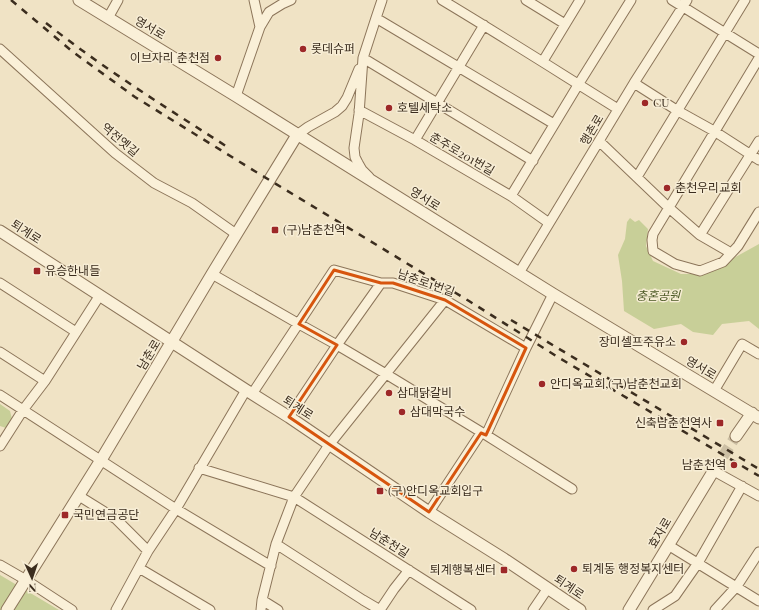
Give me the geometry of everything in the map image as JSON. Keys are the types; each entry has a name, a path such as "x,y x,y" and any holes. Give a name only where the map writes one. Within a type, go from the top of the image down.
{"street":[{"name":"영서로","path":"79,0 553,294 755,416"},
{"path":"108,18 118,0"},
{"path":"254,0 260,27"},
{"path":"236,96 260,27 269,12 291,0"},
{"path":"298,135 308,127 335,112 342,106 347,98 363,58 382,0"},
{"path":"442,0 543,61 578,85 618,109"},
{"path":"526,0 566,24"},
{"path":"543,61 580,0"},
{"path":"512,196 554,124 631,0"},
{"path":"672,0 685,3 725,33 759,54"},
{"path":"637,177 745,0"},
{"name":"행촌로","path":"519,273 618,109 685,3"},
{"path":"376,18 554,124"},
{"path":"415,140 484,25"},
{"name":"역전옛길","path":"0,50 115,153 154,184 192,203 236,234"},
{"path":"363,58 533,161"},
{"path":"363,58 354,153 362,170 373,182"},
{"path":"758,217 738,246 723,262 700,270 674,264 653,251 653,234 759,58"},
{"path":"634,83 759,160"},
{"name":"춘주로201번길","path":"359,110 415,140 512,196 549,223"},
{"name":"남춘로","path":"8,610 23,583 101,460 236,234 298,135"},
{"path":"599,141 668,207 700,234 731,253"},
{"path":"700,234 759,141"},
{"name":"퇴계로","path":"0,231 289,417 429,512 580,610"},
{"name":"남춘로1번길","path":"299,324 334,270 381,283 393,282 445,300 526,348"},
{"path":"212,274 386,374 572,489"},
{"path":"0,283 76,332"},
{"path":"289,417 381,283"},
{"path":"429,512 484,434 553,294"},
{"path":"0,446 23,410 45,381 100,295"},
{"path":"278,610 261,605 276,544 294,497 330,445 445,300"},
{"path":"116,610 148,551 176,509 199,468 249,392 299,324"},
{"path":"714,391 742,344 759,354"},
{"path":"0,352 45,381"},
{"path":"0,395 176,509 271,566"},
{"path":"736,436 755,416"},
{"name":"남춘천길","path":"199,468 294,497 471,610"},
{"path":"714,470 759,496"},
{"name":"효자로","path":"629,610 714,470"},
{"path":"653,610 675,596 698,563 742,486"},
{"path":"78,496 116,519 148,551"},
{"path":"276,544 380,610 409,570"},
{"path":"668,545 737,586 759,601"},
{"path":"715,610 737,586 759,552"},
{"path":"0,566 23,583 72,610"},
{"path":"140,568 210,610"},
{"path":"533,610 548,588"}],"highlighted area":[{"path":"334,270 381,283 393,283 445,300 526,348 486,435 481,433 429,512 289,417 337,345 299,324"}],"green space":[{"name":"충혼공원","path":"630,218 635,222 639,220 648,229 646,246 653,261 681,274 700,274 721,265 759,244 759,329 749,321 722,324 713,335 693,332 681,324 654,329 624,311 622,281 618,255 625,239 627,222"},
{"path":"0,404 10,411 12,419 6,428 0,426"},
{"path":"0,575 59,610 0,610"}],"tunnel":[{"path":"714,470 736,436"}],"railway":[{"path":"11,0 73,52 135,97 469,301 561,359 759,476"},
{"path":"46,23 113,72 229,148"},
{"path":"511,320 759,469"}],"place":[{"name":"롯데슈퍼","path":"303,49"},
{"name":"이브자리 춘천점","path":"218,58"},
{"name":"CU","path":"645,103"},
{"name":"호텔세탁소","path":"389,108"},
{"name":"춘천우리교회","path":"667,188"},
{"name":"(구)남춘천역","path":"275,230"},
{"name":"유승한내들","path":"37,271"},
{"name":"장미셀프주유소","path":"684,342"},
{"name":"안디옥교회,(구)남춘천교회","path":"542,384"},
{"name":"삼대닭갈비","path":"389,393"},
{"name":"삼대막국수","path":"402,412"},
{"name":"신축남춘천역사","path":"720,423"},
{"name":"남춘천역","path":"734,465"},
{"name":"(구)안디옥교회입구","path":"380,491"},
{"name":"국민연금공단","path":"65,515"},
{"name":"퇴계동 행정복지센터","path":"574,569"},
{"name":"퇴계행복센터","path":"504,570"}]}
